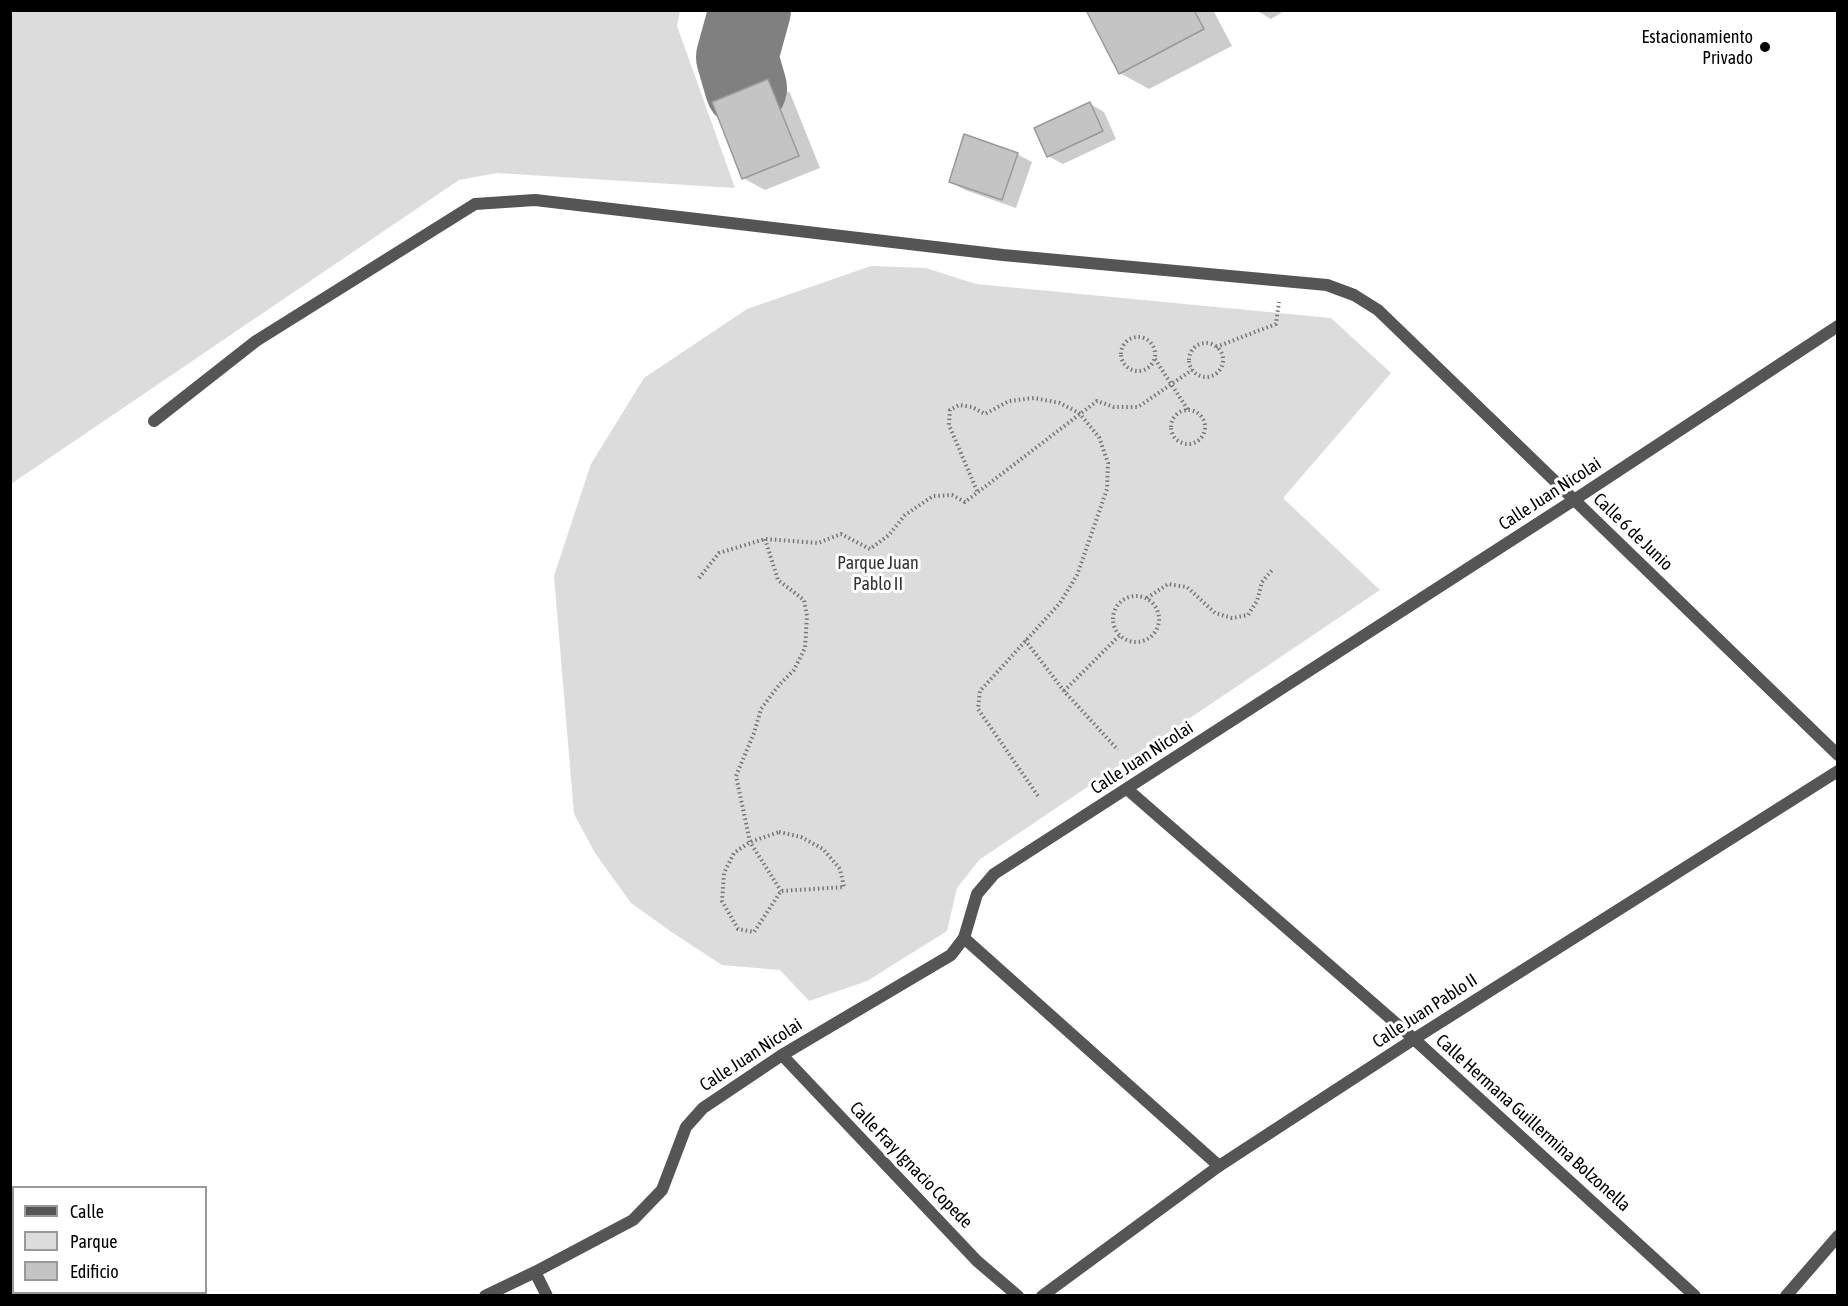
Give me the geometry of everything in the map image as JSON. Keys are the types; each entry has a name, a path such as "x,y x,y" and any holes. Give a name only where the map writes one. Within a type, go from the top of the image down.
{"street":[{"name":"Calle 6 de Junio","path":"154,421 256,341 475,204 535,200 1003,255 1327,285 1354,295 1378,310 1838,755"},
{"name":"Calle Juan Nicolai","path":"485,1296 633,1220 662,1190 686,1127 703,1108 782,1055 951,955 964,938 977,894 993,874 1574,500 1838,326"},
{"name":"Calle Juan Pablo II","path":"1042,1296 1219,1166 1414,1039 1838,771"},
{"name":"Calle Hermana Guillermina Bolzonella","path":"1128,789 1414,1039 1695,1296"},
{"path":"964,938 1219,1166"},
{"name":"Calle Fray Ignacio Copede","path":"782,1055 977,1261 1018,1296"},
{"path":"1786,1296 1838,1236"},
{"path":"535,1272 547,1296"}],"path":[{"path":"1216,346 1223,358 1219,370 1208,377 1196,374 1189,365 1189,357 1196,346 1203,344 1216,346 1276,324"},
{"path":"1154,358 1147,369 1134,371 1124,364 1122,351 1129,340 1142,338 1153,346 1154,358 1171,385 1188,410 1200,415 1205,427 1200,439 1189,444 1177,441 1171,430 1175,417 1188,410"},
{"path":"699,578 719,553 765,540 818,543 841,534 870,549 889,535 905,515 933,496 952,495 964,502 1097,401 1114,407 1138,407 1192,370"},
{"path":"977,491 949,425 950,410 959,405 972,407 985,414 1009,401 1034,398 1060,403 1079,413 1099,438 1108,463 1107,489 1077,575 1060,603 981,691 978,709 1038,796"},
{"path":"765,540 778,580 804,600 807,616 805,648 794,670 761,709 754,733 736,776 750,842 781,891"},
{"path":"1147,598 1168,584 1187,587 1215,613 1232,618 1248,615 1257,601 1262,582 1272,570"},
{"path":"1138,595 1155,604 1159,614 1159,624 1155,632 1142,641 1134,642 1120,635 1114,627 1113,618 1120,602 1138,595"},
{"path":"1064,691 1120,635"},
{"path":"1025,640 1064,691 1118,750"},
{"path":"779,832 801,837 823,849 840,869 844,887 781,891 754,932 738,930 722,901 724,873 734,853 750,842 779,832"}],"green space":[{"path":"11,10 680,11 677,26 735,188 497,173 459,180 11,484"},
{"name":"Parque Juan Pablo II","path":"871,266 926,268 976,284 1331,318 1391,373 1283,498 1380,590 979,860 957,888 947,931 867,981 809,1001 780,970 722,965 673,933 631,903 595,853 574,814 554,576 591,464 644,378 747,309"}],"building":[{"path":"1086,10 1194,10 1204,29 1119,74"},
{"path":"768,79 799,156 742,179 712,102"},
{"path":"1090,102 1103,131 1047,157 1034,128"},
{"path":"964,134 1018,153 1002,200 949,182"}],"taxiway":[{"path":"746,88 737,57 750,10"}],"place":[{"name":"Estacionamiento Privado","path":"1765,47"}]}
